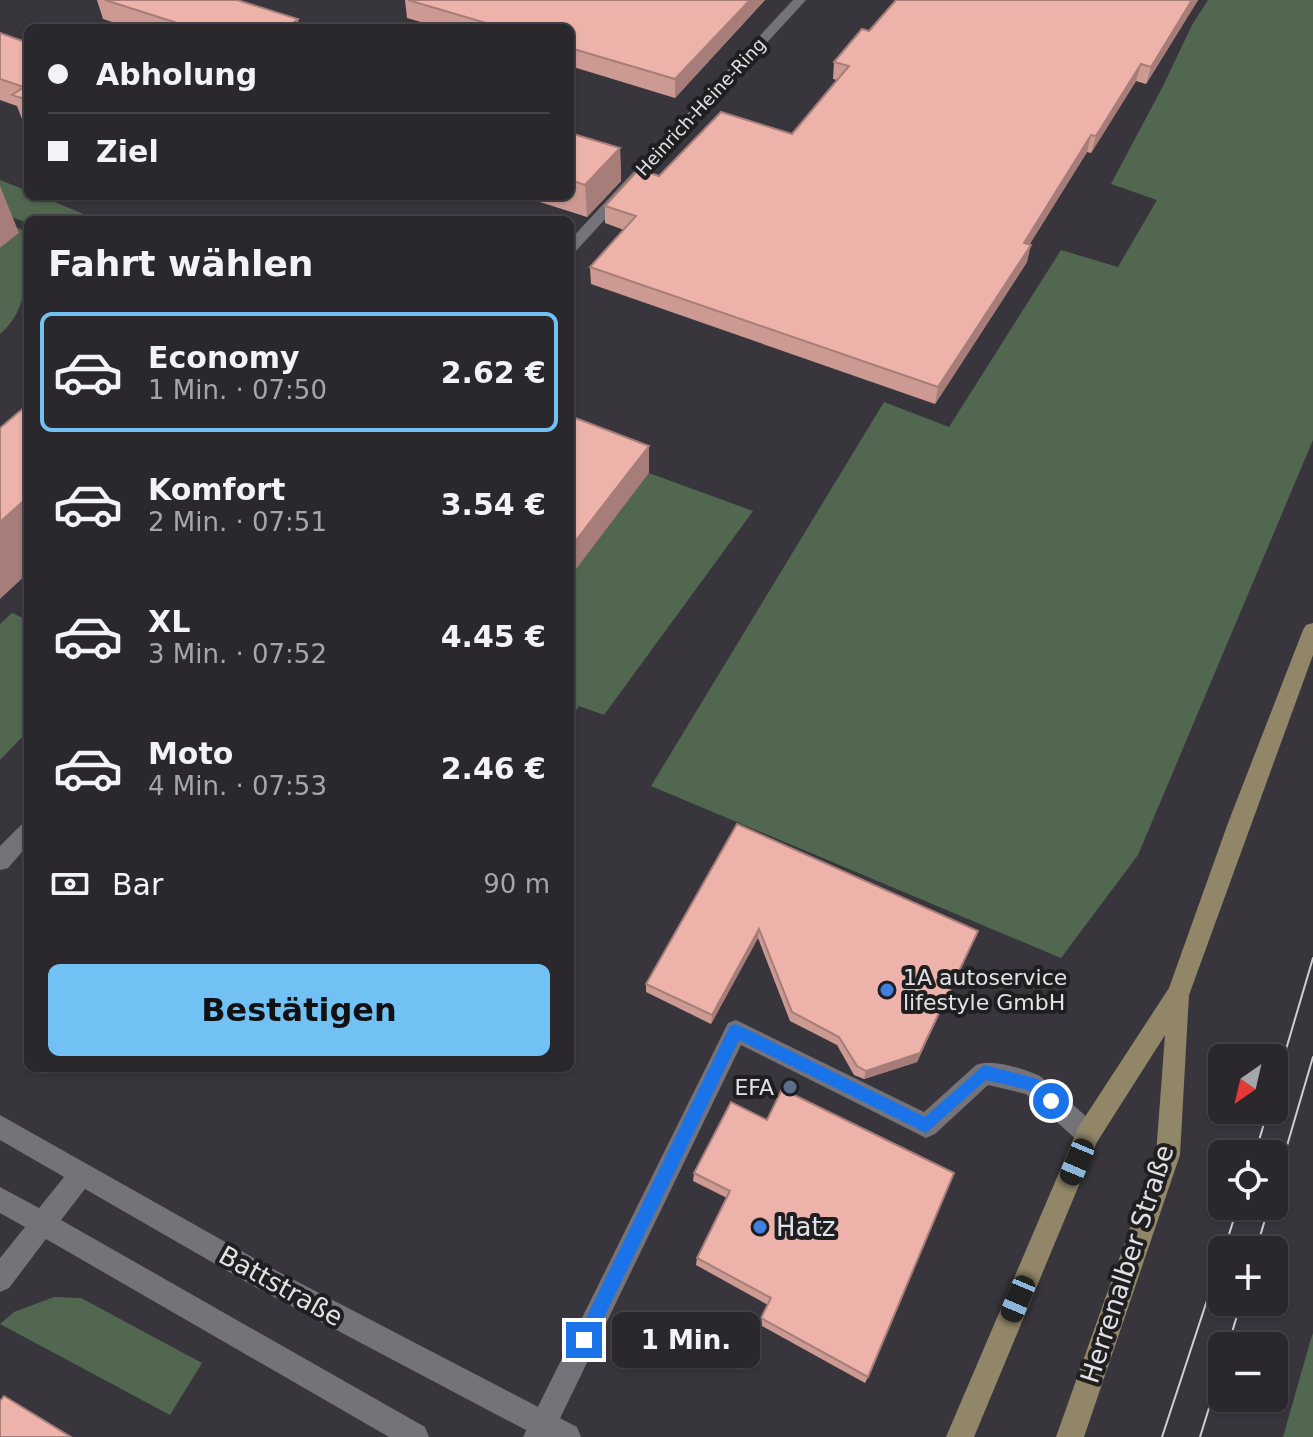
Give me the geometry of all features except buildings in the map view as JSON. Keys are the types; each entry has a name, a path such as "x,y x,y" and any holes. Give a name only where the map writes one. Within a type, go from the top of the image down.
{"main road":[{"name":"Herrenalber Straße","path":"960,1437 1088,1134 1179,993 1239,823 1313,630"},
{"name":"Herrenalber Straße","path":"1070,1437 1168,1155 1179,993"}],"street":[{"name":"Heinrich-Heine-Ring","path":"574,245 800,0"},
{"path":"0,861 24,835"},
{"path":"540,1431 736,1031 926,1126 984,1073 1032,1084 1088,1134"},
{"name":"Battstraße","path":"0,1127 540,1431 567,1437"},
{"path":"0,1279 45,1225 82,1173"},
{"path":"0,1199 415,1437"}],"green space":[{"path":"1208,0 1313,0 1313,440 1138,855 1061,958 651,786 884,402 949,427 1061,250 1118,267 1157,200 1111,184 1192,25"},
{"path":"0,180 24,189 24,200 50,200 88,216 24,216 24,222 0,213"},
{"path":"0,221 24,230 24,291 17,313 0,334 0,248 19,233"},
{"path":"649,473 753,511 604,715 579,706 574,713 574,571"},
{"path":"12,613 24,617 24,735 0,760 0,624"},
{"path":"54,1297 81,1298 202,1363 170,1415 0,1324 14,1312"},
{"path":"1313,1333 1313,1437 1283,1437 1310,1342"}],"tram line":[{"path":"1288,1044 1313,958"},
{"path":"1288,1142 1313,1057"},
{"path":"1259,1140 1264,1124"},
{"path":"1228,1236 1234,1220"},
{"path":"1260,1236 1265,1220"},
{"path":"1162,1437 1208,1297"},
{"path":"1232,1332 1237,1316"},
{"path":"1200,1437 1208,1411"}],"place":[{"name":"1A autoservice lifestyle GmbH","path":"887,990"},
{"name":"EFA","path":"790,1087"},
{"name":"Hatz","path":"760,1227"}],"route":[{"path":"584,1340 736,1031 926,1126 984,1073 1032,1084 1051,1101"}]}
